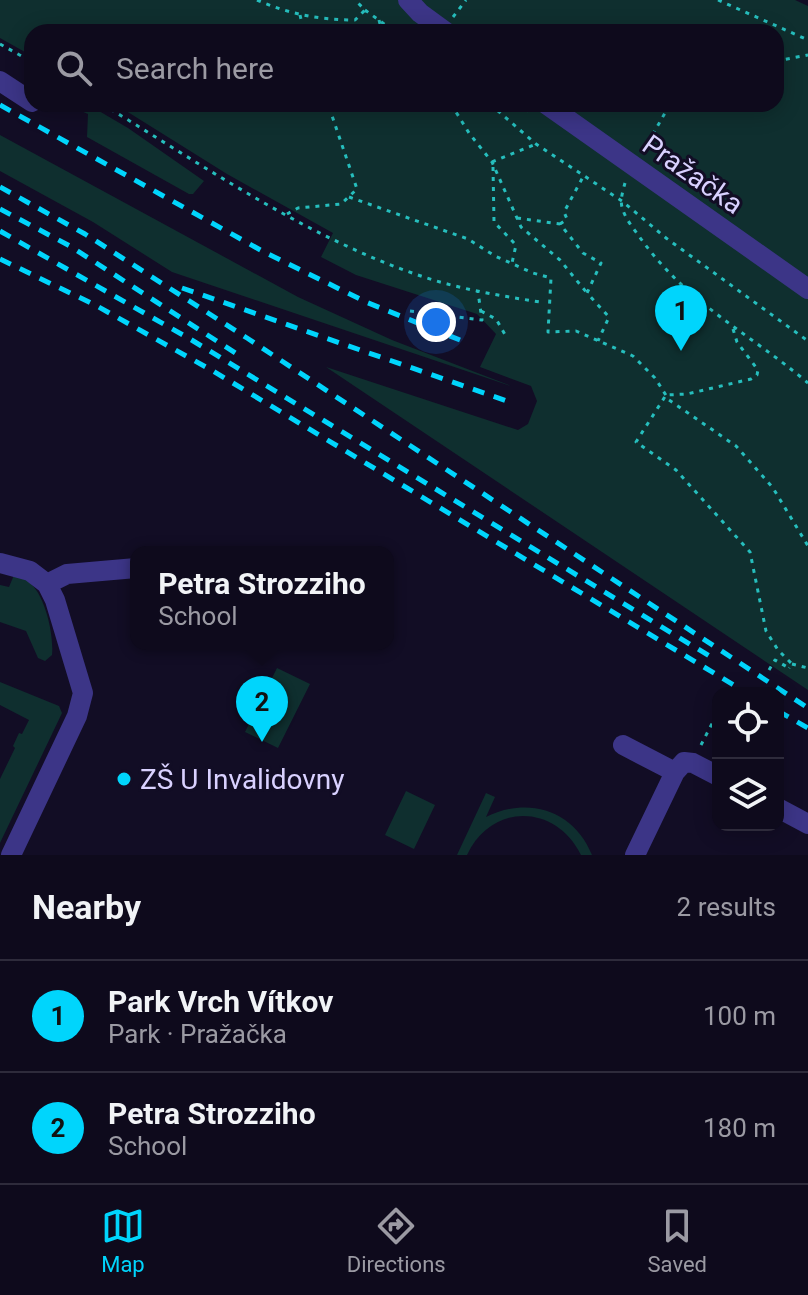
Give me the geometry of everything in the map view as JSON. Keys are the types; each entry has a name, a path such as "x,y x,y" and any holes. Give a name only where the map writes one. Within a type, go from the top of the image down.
{"street":[{"path":"408,0 420,13 444,24"},
{"path":"0,81 24,97"},
{"name":"Pražačka","path":"557,112 808,289"},
{"path":"0,563 30,571 51,592 83,693 77,716 11,855"},
{"path":"51,592 67,574 130,569"},
{"path":"623,745 684,768 712,775"},
{"path":"635,855 684,768"},
{"path":"784,811 808,824"}],"path":[{"path":"257,0 300,15 328,20 355,20 365,10"},
{"path":"355,0 385,24"},
{"path":"449,24 466,0"},
{"path":"718,0 772,24"},
{"path":"300,15 302,24"},
{"path":"378,19 380,24"},
{"path":"784,29 808,40"},
{"path":"0,44 24,58"},
{"path":"784,60 808,55"},
{"path":"115,112 287,214 351,247 424,277 478,292 540,302"},
{"path":"287,214 298,208 341,204 357,189 331,112"},
{"path":"456,112 492,162 521,227 560,260 609,317 598,341"},
{"path":"499,112 536,144 622,201 666,238 808,341"},
{"path":"665,112 625,180 622,201 631,224 659,264 680,285 733,329 808,383"},
{"path":"492,162 536,144"},
{"path":"492,162 494,222 516,245 512,263"},
{"path":"560,224 567,219 564,212 583,176"},
{"path":"349,197 468,239 495,256 551,278 548,332 576,331 633,356 655,378 666,395 736,446 773,488 808,546"},
{"path":"515,217 560,224 583,253 601,263 587,293"},
{"path":"410,311 482,320 478,292"},
{"path":"481,311 496,319 507,338"},
{"path":"666,395 687,394 757,375 758,370 737,342 733,329"},
{"path":"666,395 636,442 676,470 750,552 766,631 792,664 808,668"},
{"path":"769,670 775,660 789,668 792,664"},
{"path":"684,768 712,722"}],"green space":[{"path":"0,0 795,0 808,6 808,690 326,367 518,430 528,424 537,401 531,386 480,367 496,334 477,314 356,275 321,257 333,233 227,174 128,112 784,112 784,24 24,24 24,52 0,38"},
{"path":"83,112 101,112 204,181 193,194 189,194 87,137 88,114"},
{"path":"0,135 298,297 392,340 511,386 172,272 93,222 0,171"},
{"path":"14,575 30,583 45,608 52,655 45,661 38,658 26,631 0,622 0,585 9,587"},
{"path":"277,668 310,684 278,748 245,732"},
{"path":"0,682 59,706 62,713 0,843 0,779 19,733 22,734 29,720 0,705"},
{"path":"406,791 435,805 414,849 385,835"},
{"path":"486,793 495,797 486,817 518,808 548,811 574,827 592,855 581,855 570,838 556,826 524,816 507,818 492,825 478,838 467,855 457,855"}],"railway":[{"path":"0,105 264,252 366,302 460,340"},
{"path":"0,187 85,234 247,338 808,708"},
{"path":"0,209 70,246 243,358"},
{"path":"0,231 190,339 711,657"},
{"path":"0,259 97,306 213,371 737,687"},
{"path":"182,288 507,401"},
{"path":"784,714 808,728"}],"place":[{"name":"Park Vrch Vítkov","path":"681,351"},
{"name":"Petra Strozziho","path":"262,742"},
{"name":"ZŠ U Invalidovny","path":"124,779"}]}
